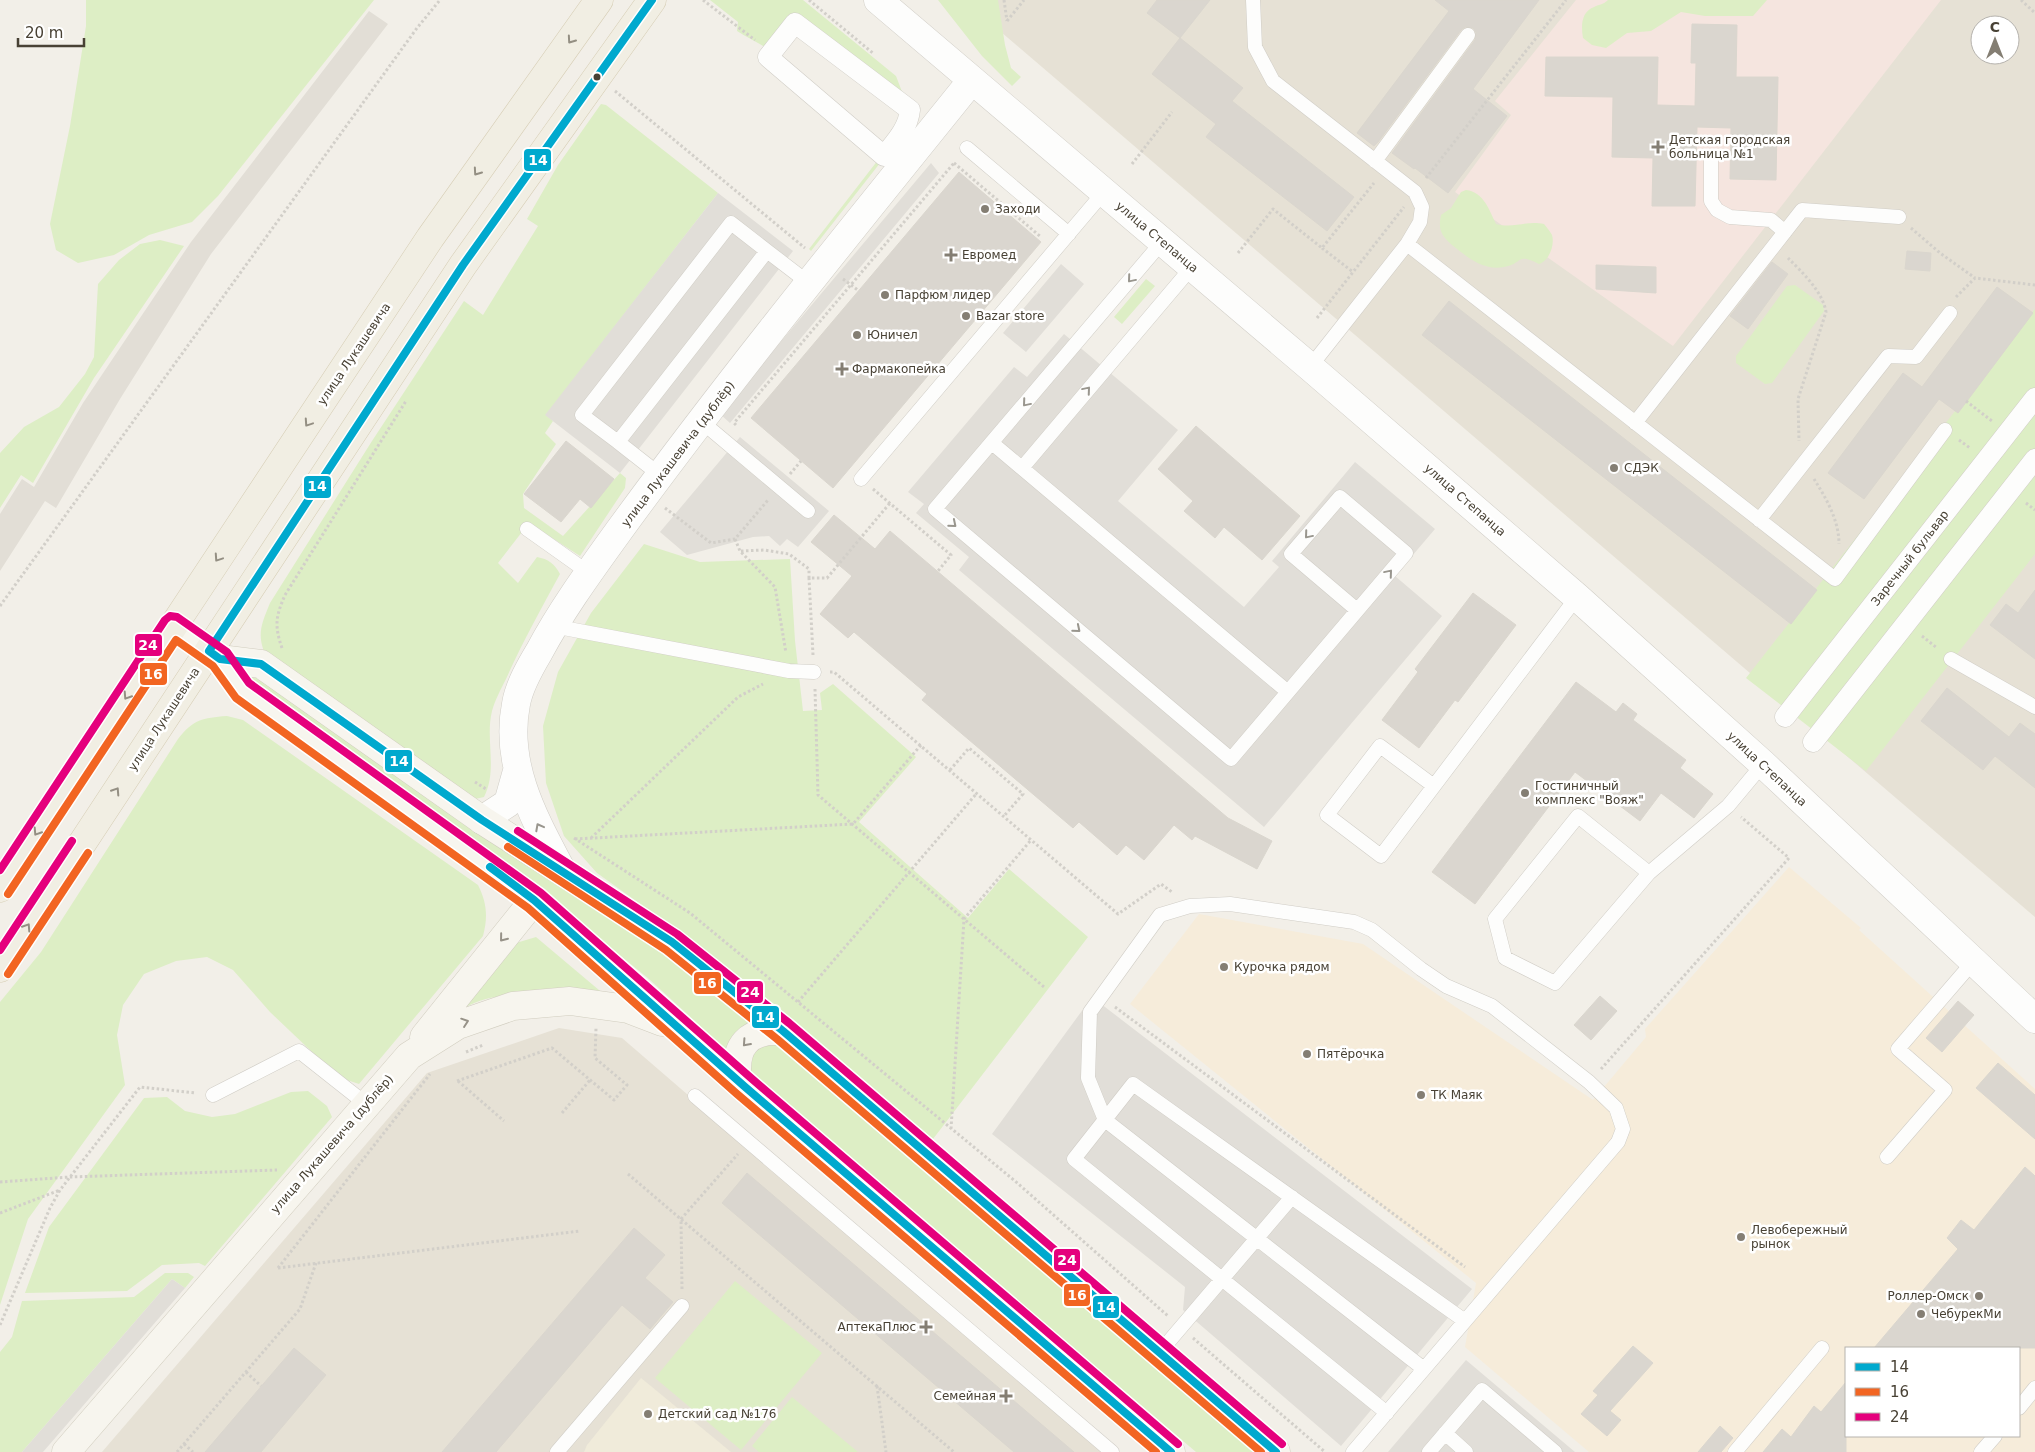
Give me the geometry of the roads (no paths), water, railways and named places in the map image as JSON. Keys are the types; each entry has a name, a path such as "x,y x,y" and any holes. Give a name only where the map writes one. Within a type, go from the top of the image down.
{"main road":[{"name":"улица Лукашевича","path":"0,888 430,238 599,0"},
{"name":"улица Лукашевича","path":"0,968 215,655 463,265 652,0"},
{"path":"173,626 215,655 242,690 534,900 738,1081 1172,1452"},
{"path":"215,655 261,664 482,820 672,942 783,1031 1276,1452"},
{"path":"409,1056 534,900"},
{"name":"улица Лукашевича (дублёр)","path":"66,1452 409,1056 458,1025 513,1006 570,1001 628,1009 682,1031"},
{"path":"738,1081 736,1065 740,1049 752,1036 767,1030 783,1031"}],"street":[{"name":"улица Степанца","path":"887,3 972,80 1577,597 1763,764 2035,1019"},
{"path":"795,23 910,110 909,120 884,156 768,57 795,23"},
{"name":"улица Лукашевича (дублёр)","path":"562,870 530,811 518,771 512,735 516,702 530,667 553,626 660,475 972,80"},
{"name":"Заречный бульвар","path":"1785,718 2035,398"},
{"path":"1814,742 2035,459"},
{"path":"482,820 508,803 518,771"}],"lane":[{"path":"1253,0 1256,47 1273,81 1415,192 1422,207 1420,222 1407,244 1310,367"},
{"path":"1375,161 1468,35"},
{"path":"967,148 1069,234"},
{"path":"1711,158 1711,201 1717,210 1730,217 1771,220 1785,232"},
{"path":"861,480 1104,192"},
{"path":"1635,423 1802,210 1899,217"},
{"path":"660,475 582,415 732,223 767,251 817,274"},
{"path":"1162,242 935,509 1231,759 1406,553 1340,497 1291,554 1357,610"},
{"path":"1407,244 1835,579 1945,430"},
{"path":"618,442 767,251"},
{"path":"1022,468 1192,267"},
{"path":"1759,520 1888,356 1916,357 1950,314"},
{"path":"702,422 808,511"},
{"path":"992,443 1288,692"},
{"path":"528,529 589,573"},
{"path":"1434,786 1380,746 1327,816 1381,856 1434,786 1577,597"},
{"path":"553,626 790,671 814,672"},
{"path":"1951,659 2035,707"},
{"path":"1649,873 1578,816 1495,919 1505,958 1556,983 1649,873 1728,806 1763,764"},
{"path":"1353,1452 1386,1413 1424,1369 1618,1142 1623,1129 1616,1108 1589,1082 1492,1006 1446,986 1421,969 1372,930 1354,922 1230,904 1190,906 1160,914 1090,1012 1088,1078 1105,1120 1424,1369"},
{"path":"1887,1157 1945,1090 1898,1049 1973,962"},
{"path":"213,1094 299,1051 366,1104"},
{"path":"1386,1413 1074,1159 1134,1084 1465,1321"},
{"path":"695,1096 1112,1452"},
{"path":"1159,1353 1292,1197"},
{"path":"557,1452 682,1306"},
{"path":"1735,1452 1822,1348"},
{"path":"2020,1407 2035,1388"},
{"path":"1429,1452 1482,1390 1551,1451"},
{"path":"1445,1434 1466,1452"},
{"path":"1984,1451 1994,1437"}],"place":[{"name":"Детская городская больница №1","path":"1658,147"},
{"name":"Заходи","path":"985,209"},
{"name":"Евромед","path":"951,255"},
{"name":"Парфюм лидер","path":"885,295"},
{"name":"Bazar store","path":"966,316"},
{"name":"Юничел","path":"857,335"},
{"name":"Фармакопейка","path":"842,369"},
{"name":"СДЭК","path":"1614,468"},
{"name":"Гостиничный комплекс \"Вояж\"","path":"1525,793"},
{"name":"Курочка рядом","path":"1224,967"},
{"name":"Пятёрочка","path":"1307,1054"},
{"name":"ТК Маяк","path":"1421,1095"},
{"name":"Левобережный рынок","path":"1741,1237"},
{"name":"Роллер-Омск","path":"1979,1296"},
{"name":"ЧебурекМи","path":"1921,1314"},
{"name":"АптекаПлюс","path":"926,1327"},
{"name":"Семейная","path":"1006,1396"},
{"name":"Детский сад №176","path":"648,1414"}]}
